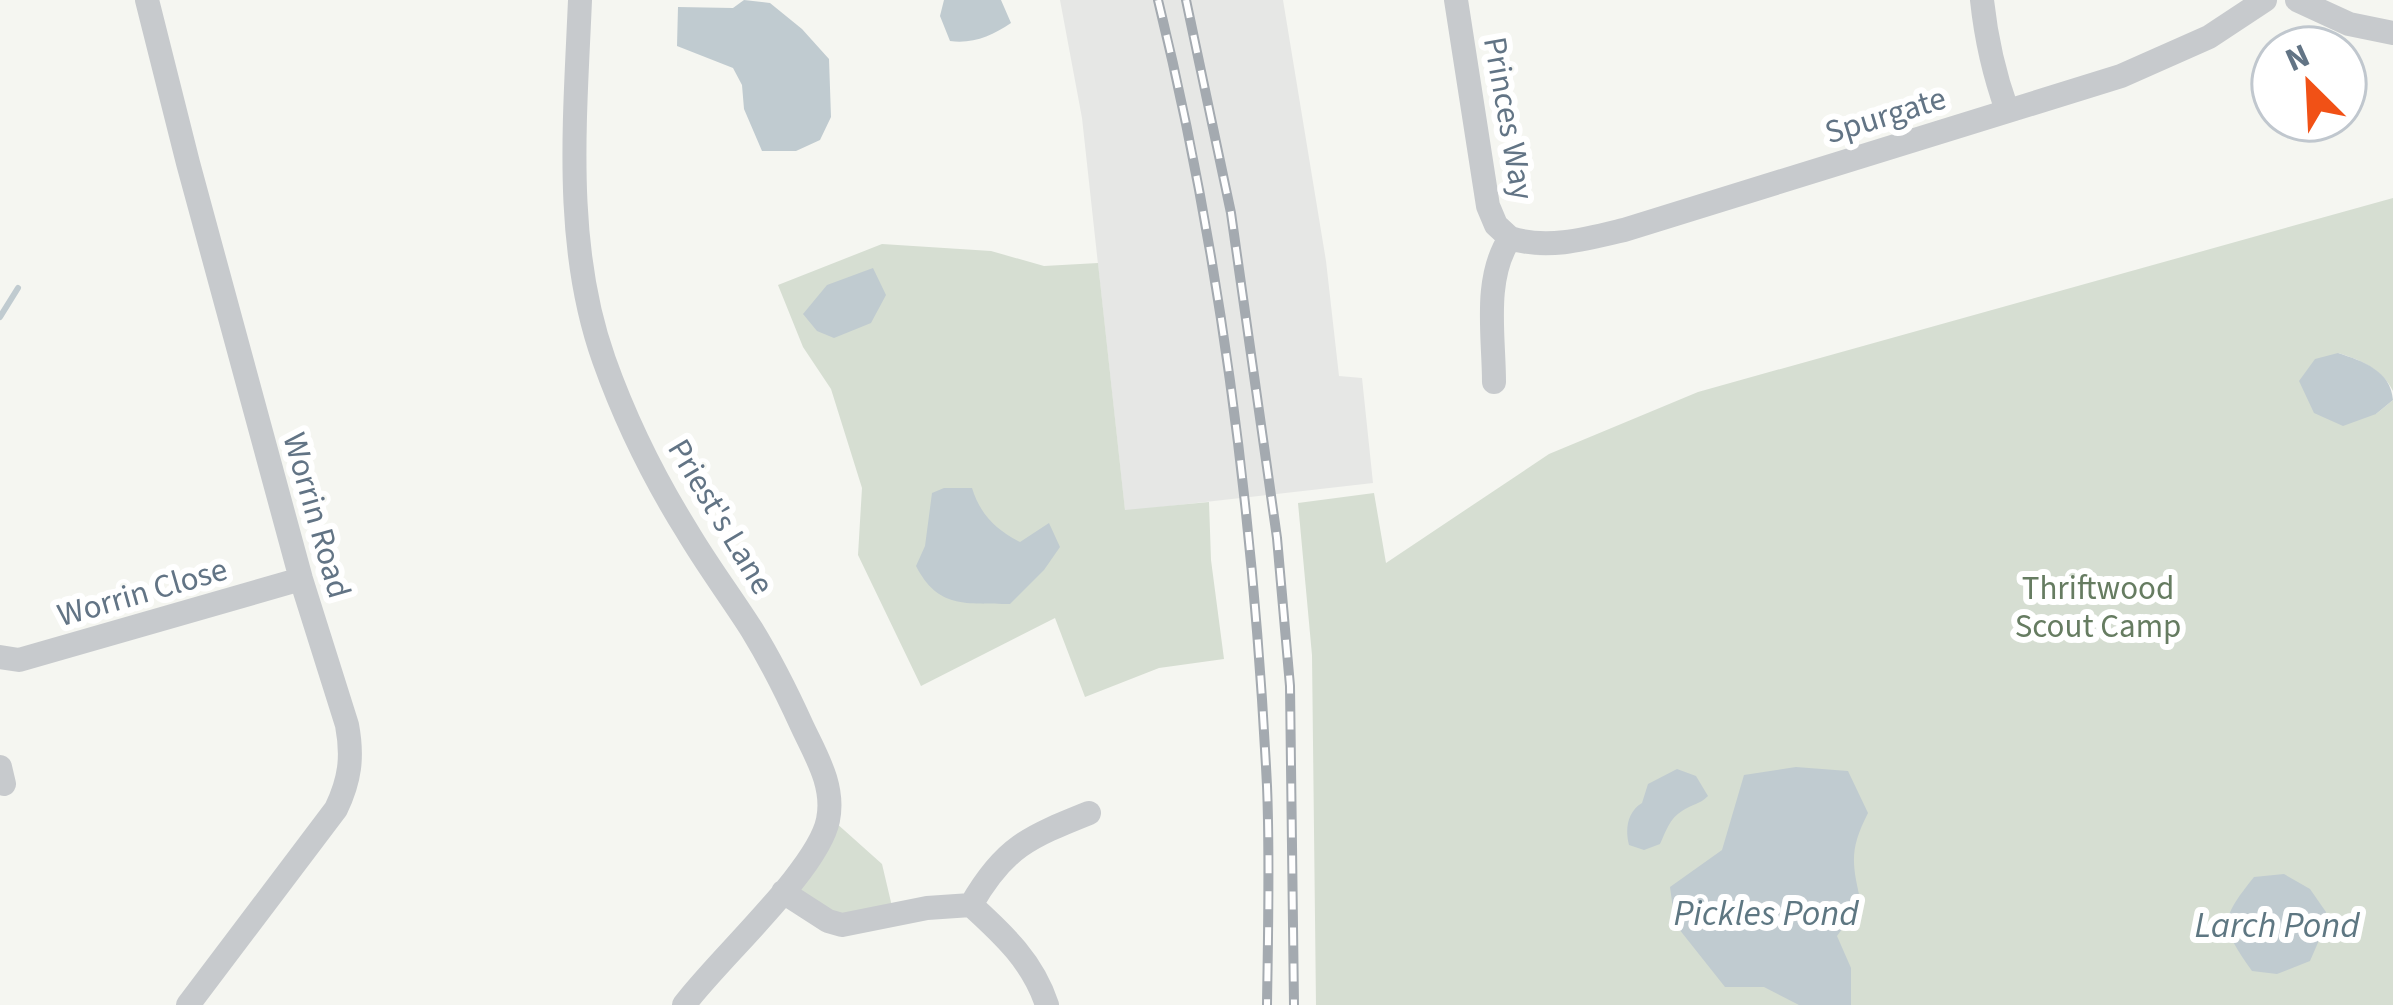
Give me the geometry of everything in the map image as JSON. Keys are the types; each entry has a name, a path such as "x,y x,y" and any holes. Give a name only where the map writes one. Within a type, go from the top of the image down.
{"street":[{"name":"Worrin Road","path":"147,0 301,579 351,747 351,769 336,809 188,1005"},
{"path":"154,31 164,0"},
{"name":"Priest's Lane","path":"580,0 575,224 604,358 649,462 685,528 781,680 821,766 830,800 821,842 684,1005"},
{"name":"Princes Way","path":"1456,0 1489,206 1496,225 1510,238 1494,274 1494,382"},
{"path":"1982,0 1989,48 2007,110"},
{"name":"Spurgate","path":"1510,238 1546,244 1624,230 2121,76 2209,37 2265,0"},
{"path":"2297,0 2349,24 2393,33"},
{"name":"Worrin Close","path":"0,657 32,657 301,579"},
{"path":"971,905 1007,855 1043,832 1089,813"},
{"path":"783,892 842,925 928,908 971,905 1024,956 1047,1005"}],"shaded area":[{"path":"1060,0 1283,0 1326,261 1339,376 1362,378 1373,483 1125,511 1082,118"}],"green space":[{"name":"Thriftwood Scout Camp","path":"2393,198 2393,391 2370,366 2338,353 2376,414 2393,400 2393,1005 1316,1005 1312,655 1298,503 1374,493 1386,563 1549,454 1698,392"},
{"path":"882,244 991,251 1044,266 1098,263 1125,510 1209,502 1224,659 1159,668 1085,697 1055,618 921,686 858,555 862,488 831,389 803,347 778,285"},
{"path":"835,822 882,864 894,915 858,923 783,892"}],"water":[{"path":"744,0 770,3 829,59 831,117 820,140 796,151 762,151 733,68 677,46 678,7 733,8"},
{"path":"944,0 1001,0 1011,23 982,38 950,41 940,16"},
{"path":"873,268 886,295 871,323 834,338 817,331 803,314 827,285"},
{"path":"2338,353 2381,374 2393,400 2376,414 2343,426 2314,413 2299,381 2315,359"},
{"path":"972,488 990,520 1020,542 1049,523 1060,547 1010,604 944,597 916,566 925,546 932,493"},
{"name":"Pickles Pond","path":"1796,767 1848,771 1868,813 1854,857 1861,903 1837,936 1851,968 1851,1005 1799,1005 1764,987 1725,987 1675,924 1670,887 1722,850 1744,775"},
{"path":"1677,769 1696,776 1708,796 1674,817 1660,844 1644,850 1629,845 1628,822 1648,784"},
{"name":"Larch Pond","path":"2284,874 2310,889 2326,912 2320,938 2310,961 2277,974 2252,971 2229,933 2230,914 2254,877"}],"waterway":[{"path":"0,317 18,288"}],"railway":[{"path":"1158,0 1200,194 1243,489 1267,786 1267,1005"},
{"path":"1186,0 1231,213 1277,538 1290,686 1294,1005"}]}
